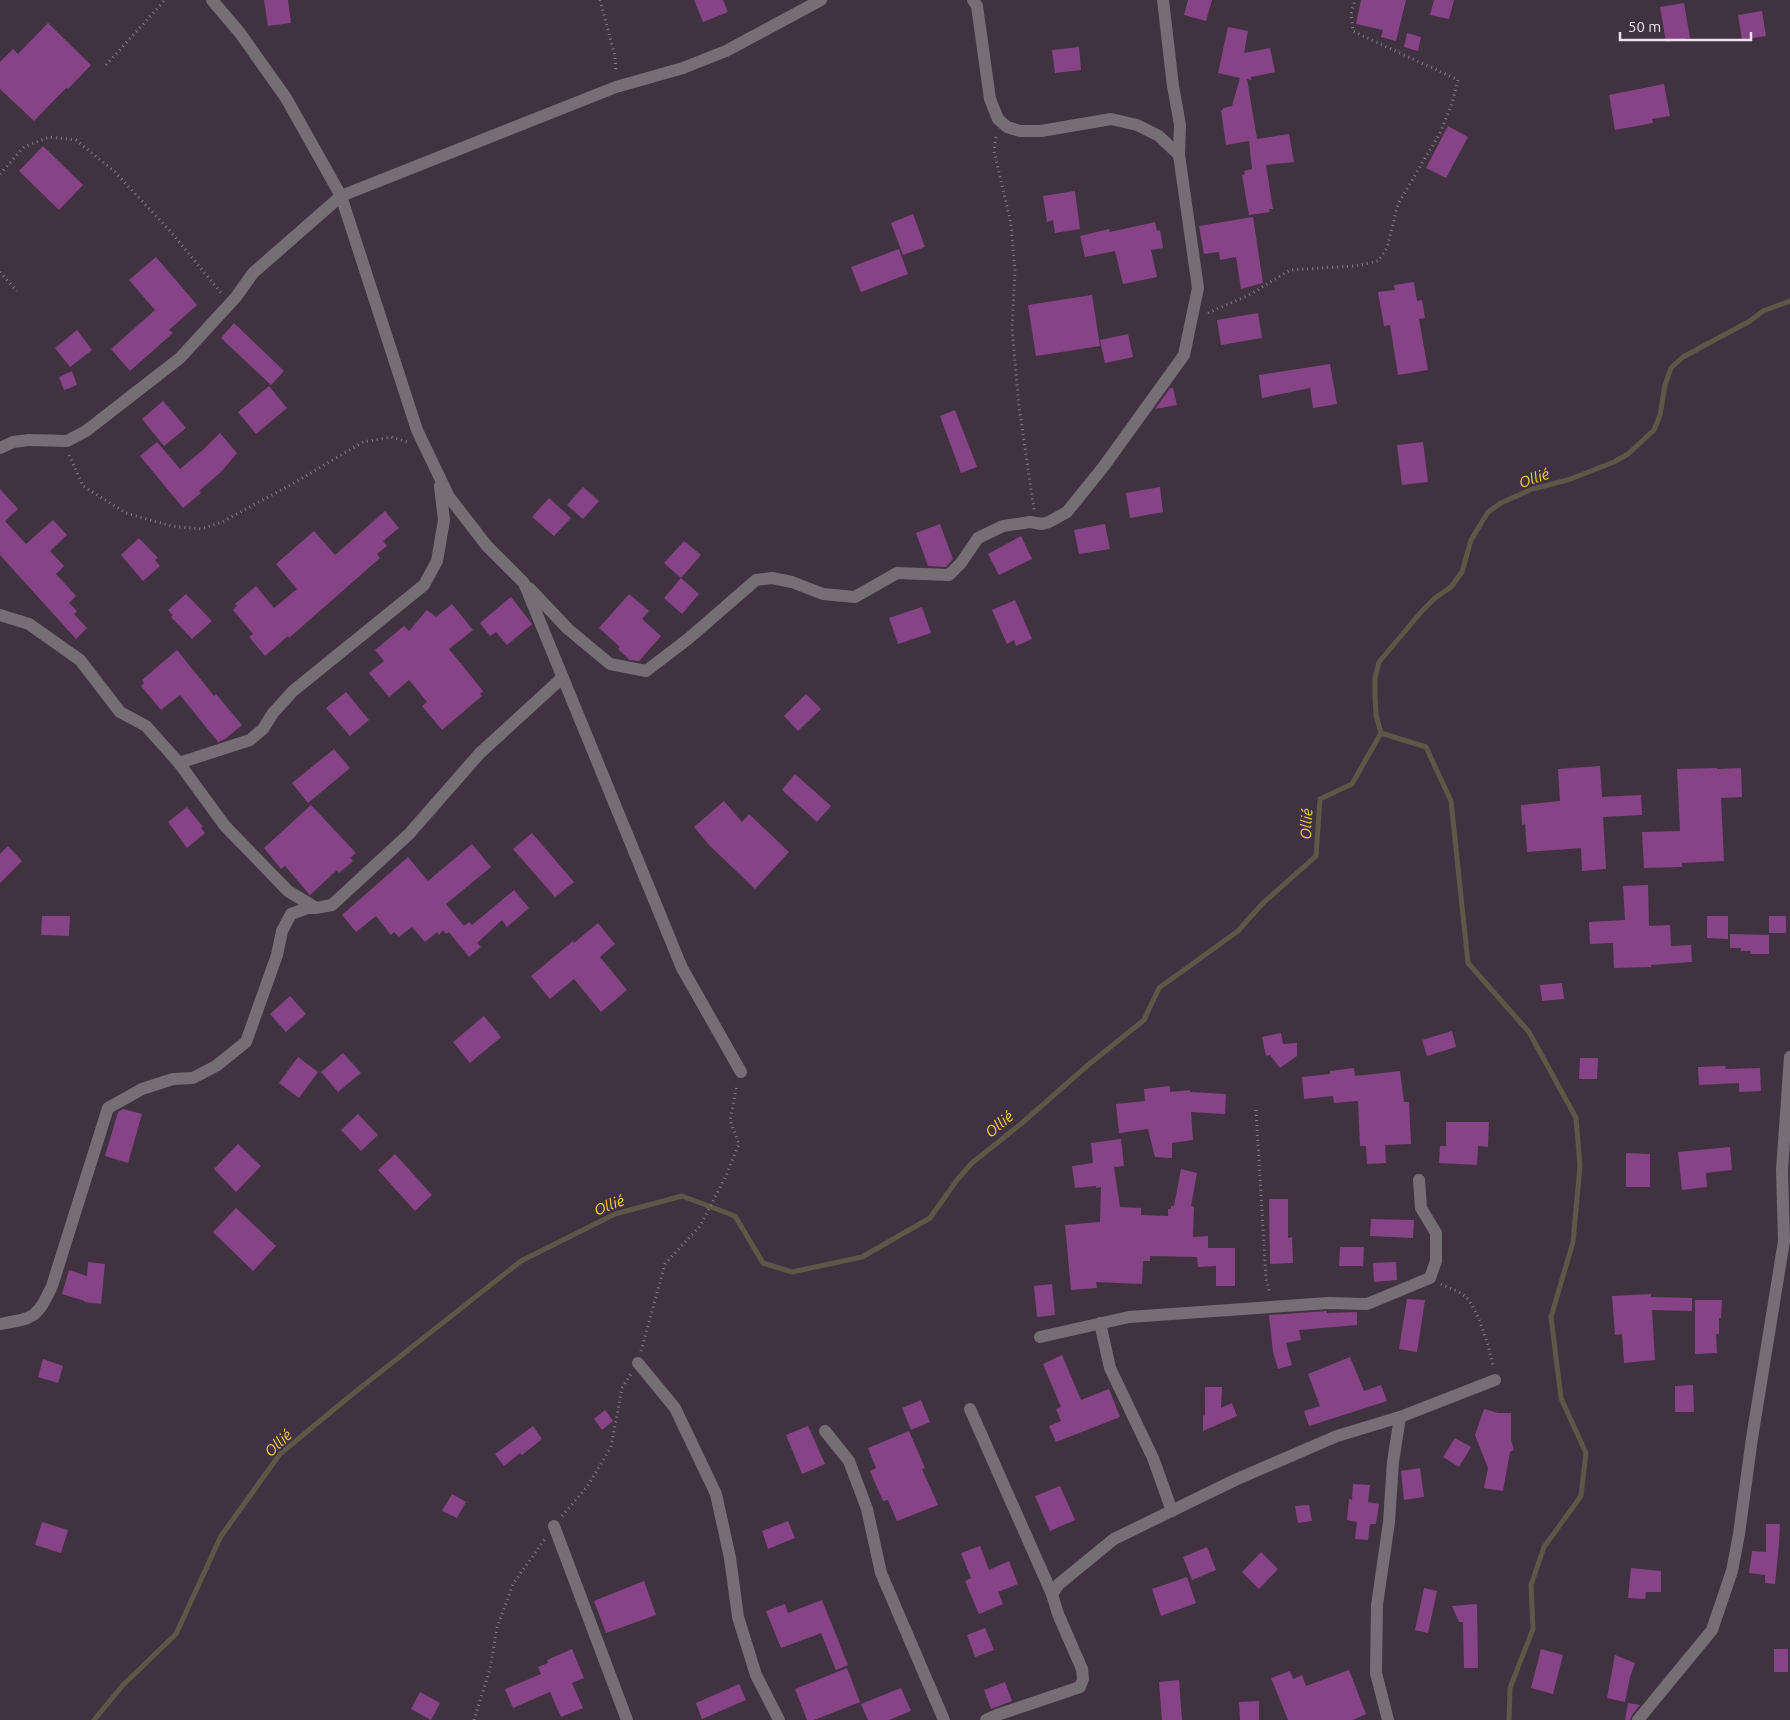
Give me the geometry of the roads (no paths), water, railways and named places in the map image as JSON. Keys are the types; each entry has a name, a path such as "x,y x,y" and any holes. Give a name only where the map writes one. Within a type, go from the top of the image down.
{"street":[{"path":"212,0 240,33 286,98 341,196 417,430 449,497 487,546 568,630 610,664 646,671 688,639 756,580 772,578 792,582 823,594 855,597 897,573 949,575 961,563 978,538 1002,526 1042,524 1067,512 1104,466 1184,355 1198,288 1179,155 1180,125 1173,86 1163,0"},
{"path":"0,448 13,442 29,440 67,441 86,431 180,358 230,303 253,273 270,256 341,196 616,87 683,68 726,51 821,0"},
{"path":"973,0 977,6 990,99 998,119 1008,127 1020,131 1042,131 1111,119 1138,125 1159,136 1179,155"},
{"path":"179,763 250,740 263,729 273,713 293,691 424,586 437,561 444,520 439,476"},
{"path":"524,583 682,968 741,1072"},
{"path":"0,615 29,624 80,660 120,712 146,726 179,763 225,826 288,891 316,908"},
{"path":"0,1324 30,1317 40,1310 52,1286 108,1108 142,1089 173,1079 193,1078 216,1066 246,1042 277,955 282,931 292,914 308,908 332,905 409,834 480,753 562,678"},
{"path":"1638,1720 1712,1630 1732,1571 1784,1241 1782,1170 1790,1057"},
{"path":"1040,1336 1128,1317 1328,1303 1367,1304 1430,1278 1436,1261 1436,1233 1421,1208 1419,1180"},
{"path":"1100,1323 1110,1368 1152,1458 1172,1511"},
{"path":"638,1363 675,1408 716,1494 730,1558 738,1617 756,1675 779,1720"},
{"path":"1052,1594 1059,1584 1114,1539 1235,1480 1337,1436 1400,1417 1495,1380"},
{"path":"970,1409 1052,1594 1058,1614 1082,1669 1083,1679 1080,1686 998,1714 986,1720"},
{"path":"1388,1720 1376,1673 1377,1604 1389,1522 1393,1462 1400,1417"},
{"path":"825,1431 849,1461 867,1509 881,1573 944,1720"},
{"path":"554,1526 627,1720"}],"waterway":[{"name":"Ollié","path":"94,1720 123,1685 176,1634 221,1536 280,1454 355,1392 521,1261 615,1214 682,1196 735,1216 763,1263 792,1272 862,1257 930,1218 957,1180 972,1163 1144,1020 1159,988 1238,931 1263,903 1316,856 1320,799 1352,784 1381,733 1376,715 1375,695 1375,678 1379,662 1422,611 1435,598 1451,587 1462,572 1471,540 1488,512 1501,503 1532,489 1568,480 1614,462 1628,454 1654,430 1660,415 1665,385 1671,368 1683,357 1750,321 1763,311 1790,301"},
{"path":"1381,733 1426,747 1451,801 1468,963 1529,1032 1576,1118 1580,1166 1573,1242 1551,1317 1561,1398 1586,1453 1581,1496 1544,1547 1531,1585 1533,1629 1510,1688 1509,1720"}]}
